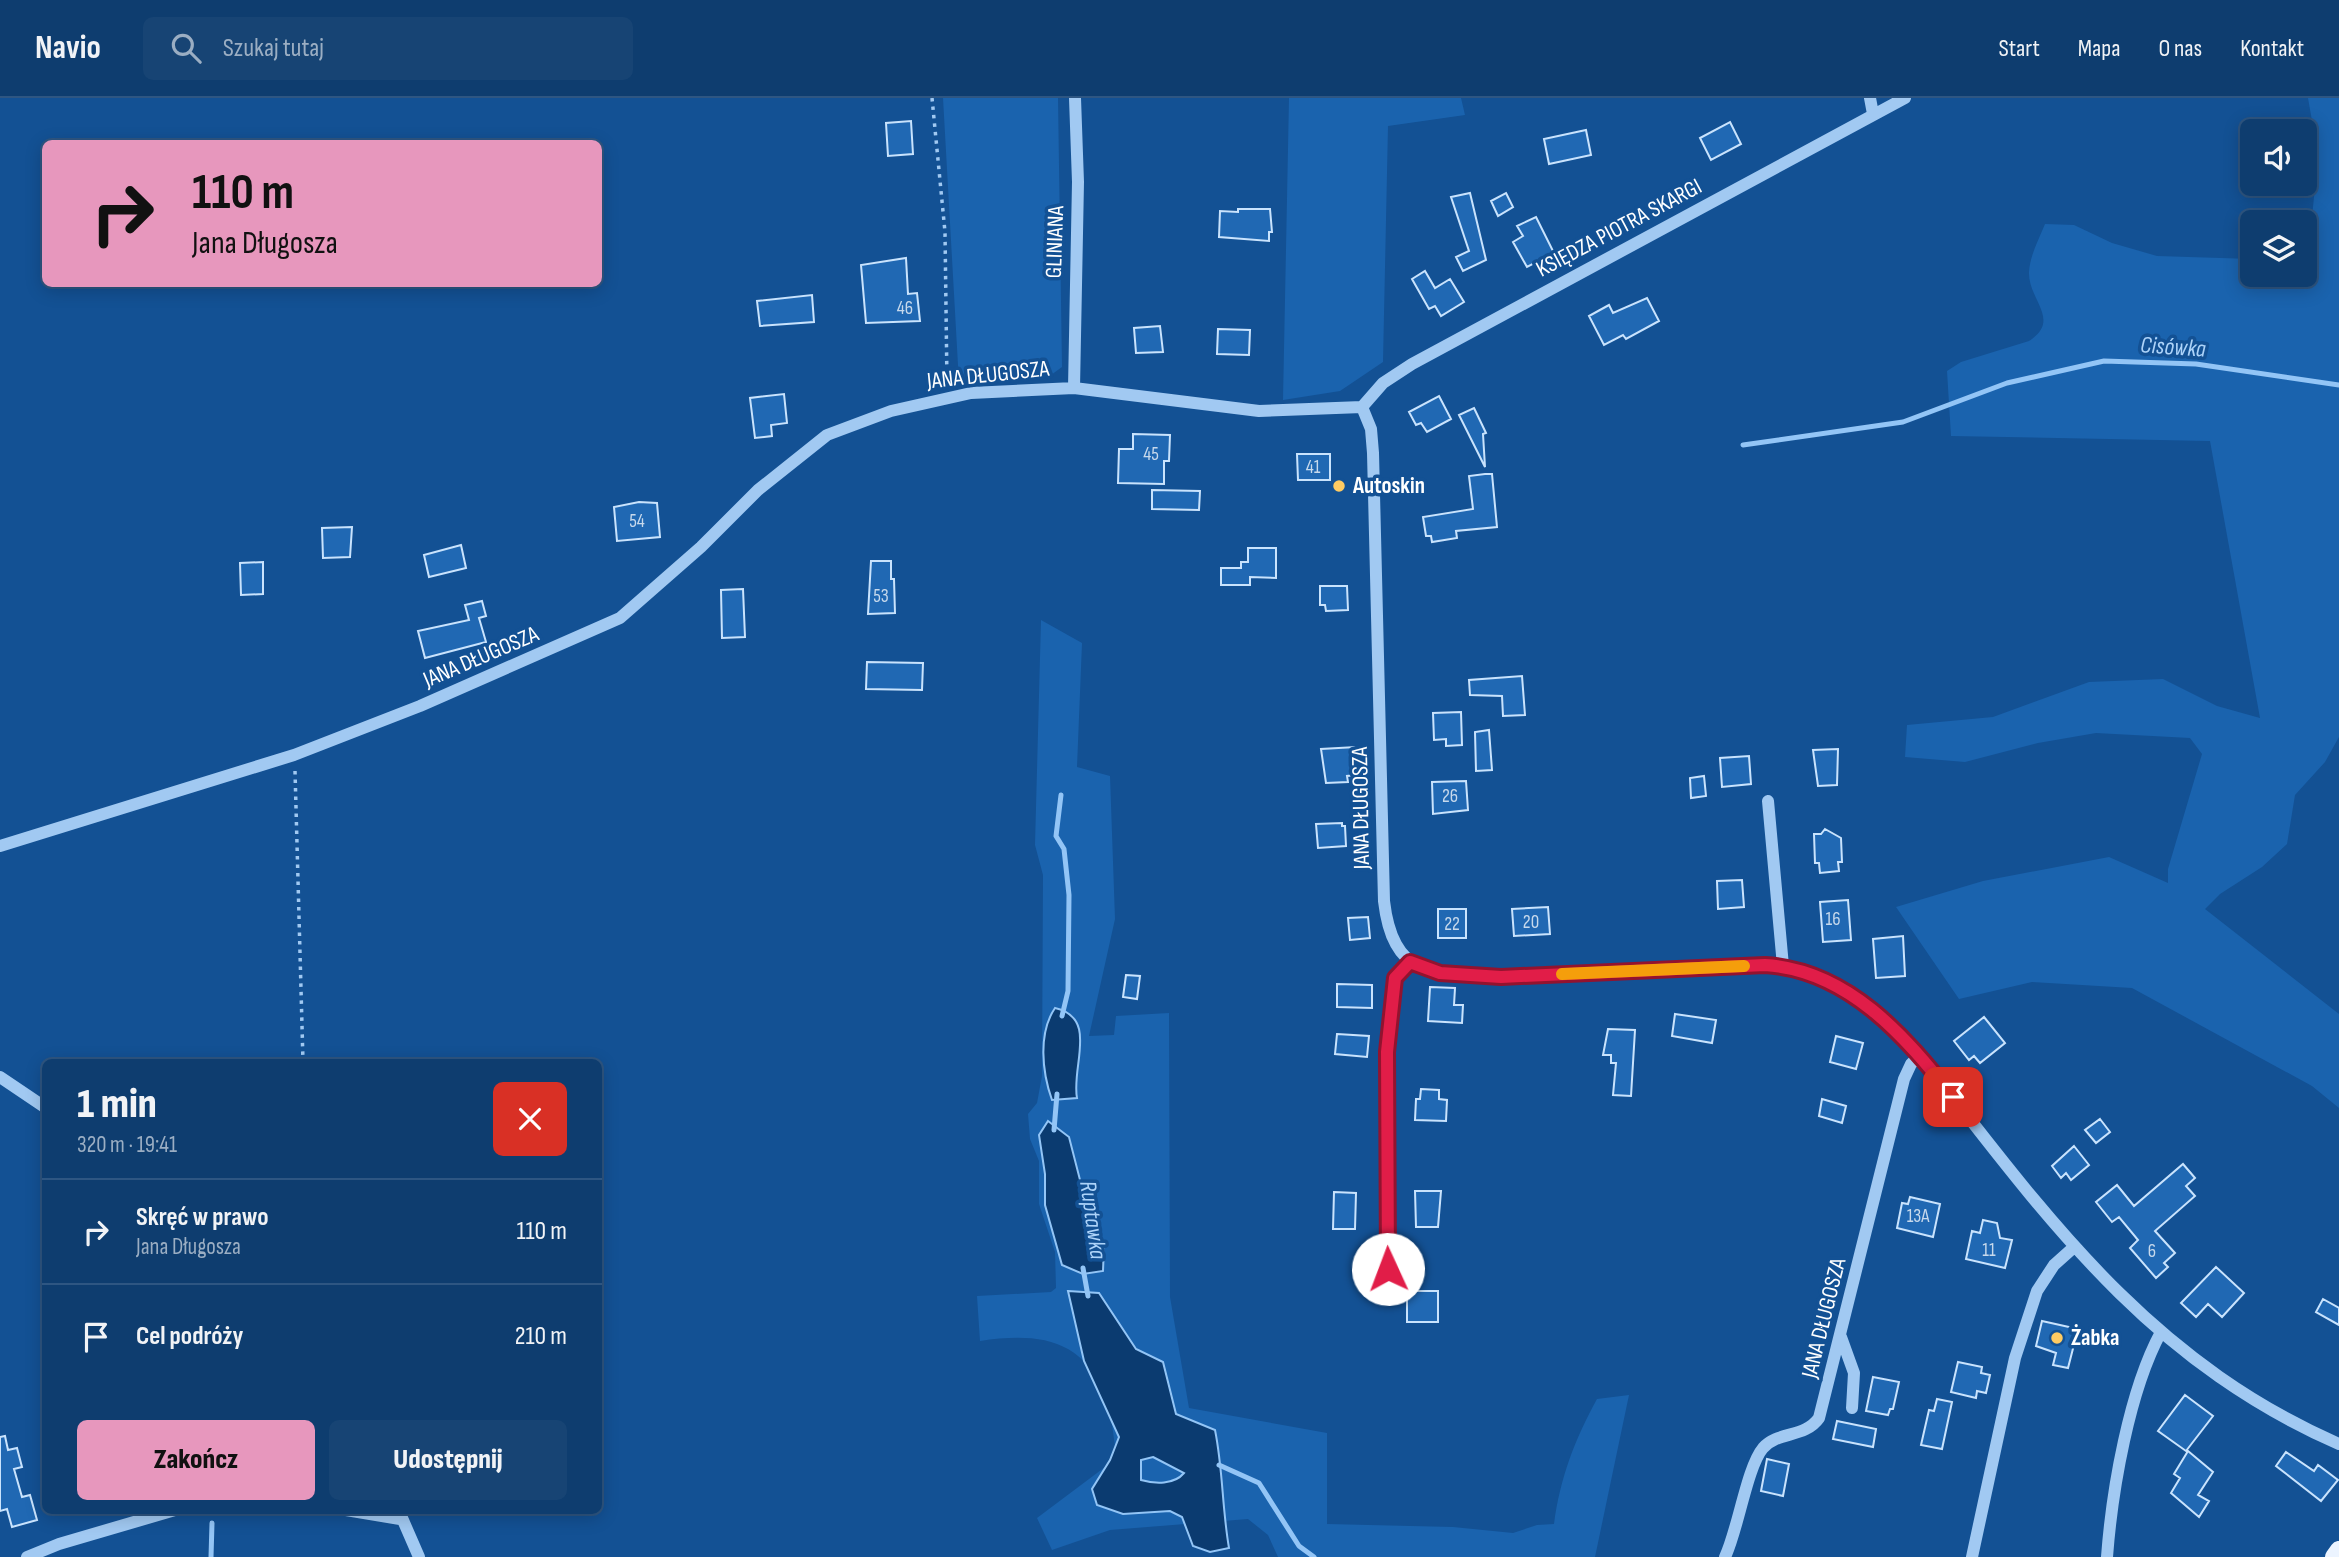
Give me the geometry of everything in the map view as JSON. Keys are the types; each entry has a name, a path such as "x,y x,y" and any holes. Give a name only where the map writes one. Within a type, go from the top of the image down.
{"main road":[{"path":"2334,1557 2339,1550"}],"street":[{"name":"GLINIANA","path":"1074,388 1078,182 1075,98"},
{"path":"1870,98 1873,114"},
{"name":"KSIĘDZA PIOTRA SKARGI","path":"1362,407 1383,383 1412,364 1905,98"},
{"name":"JANA DŁUGOSZA","path":"0,846 294,755 514,666 620,618 701,547 758,490 827,435 891,411 947,396 1011,389 1074,388 1259,411 1362,407 1371,429 1373,453 1384,901 1393,942 1410,962"},
{"path":"1768,801 1783,966"},
{"path":"1390,1291 1386,1203 1387,1052 1395,978 1410,962 1440,973 1501,977 1783,966 1820,979 1857,998 1896,1030 1920,1055 2073,1248 2161,1332 2239,1393 2271,1413 2339,1444"},
{"name":"JANA DŁUGOSZA","path":"1725,1557 1736,1534 1755,1463 1761,1451 1771,1442 1804,1431 1819,1418 1904,1079 1911,1064 1920,1055"},
{"path":"0,1077 42,1105"},
{"path":"1972,1557 2015,1358 2037,1291 2054,1265 2073,1248"},
{"path":"2107,1557 2109,1522 2133,1407 2148,1356 2161,1332"},
{"path":"1841,1337 1854,1373 1852,1408"},
{"path":"27,1557 59,1544 161,1514"},
{"path":"399,1514 419,1557"},
{"path":"1976,1539 1978,1557"}],"path":[{"path":"932,98 944,232 947,396"},
{"path":"294,755 303,1059"}],"shaded area":[{"path":"943,98 1058,98 1062,367 1051,375 959,383"},
{"path":"1289,98 1461,98 1465,115 1388,126 1383,362 1340,391 1283,400"},
{"path":"2308,98 2339,98 2339,737 2325,762 2295,795 2287,844 2262,867 2220,894 2205,909 2339,1014 2339,1108 2312,1086 2132,988 2032,982 1959,999 1896,907 1983,881 2109,857 2168,883 2168,869 2202,754 2190,738 2096,733 2038,743 1965,762 1905,757 1907,725 1993,717 2089,682 2163,679 2217,706 2260,718 2210,441 1951,436 1947,371 1961,362 2029,341 2038,333 2043,325 2043,317 2033,292 2029,272 2033,253 2045,224 2074,225 2112,243 2157,256 2240,259 2240,287 2317,287 2317,210 2313,210 2314,196 2317,196 2317,119 2312,119"},
{"path":"1041,620 1082,643 1077,767 1110,776 1115,919 1089,1036 1114,1035 1116,1016 1169,1013 1170,1297 1189,1408 1327,1433 1327,1524 1453,1527 1513,1533 1537,1525 1554,1524 1569,1459 1597,1399 1629,1395 1595,1557 1278,1557 1268,1535 1248,1519 1110,1530 1052,1550 1037,1518 1117,1458 1107,1400 1094,1374 1083,1360 1054,1343 1019,1338 980,1341 977,1296 1051,1292 1056,1288 1055,1252 1039,1204 1039,1161 1030,1139 1028,1114 1037,1103 1042,1076 1043,875 1035,845"},
{"path":"1055,1008 1068,1013 1080,1032 1077,1098 1052,1100 1049,1089 1043,1053 1046,1029"},
{"path":"1048,1121 1069,1137 1089,1215 1104,1246 1103,1271 1083,1274 1062,1265 1045,1205 1045,1174 1039,1135"},
{"path":"1068,1291 1099,1293 1136,1349 1163,1362 1176,1414 1215,1430 1229,1548 1210,1552 1193,1546 1182,1517 1170,1511 1123,1514 1097,1505 1092,1489 1110,1460 1119,1437 1084,1361","holes":["1153,1457 1184,1473 1175,1480 1164,1482 1141,1480 1141,1460"]}],"building":[{"path":"911,121 913,154 888,156 886,123"},
{"path":"1730,122 1741,144 1711,160 1700,138"},
{"path":"1586,130 1591,155 1549,164 1544,139"},
{"path":"1470,193 1486,260 1463,271 1456,257 1469,251 1451,197"},
{"path":"1506,193 1513,207 1498,216 1491,201"},
{"path":"1238,209 1270,209 1272,232 1269,232 1269,241 1219,237 1220,211 1238,212"},
{"path":"1536,217 1554,253 1527,267 1513,242 1523,236 1517,226"},
{"path":"906,258 908,294 917,293 920,321 866,323 861,265"},
{"path":"1425,271 1435,288 1450,279 1464,302 1441,316 1435,306 1429,309 1412,279"},
{"path":"812,295 814,322 760,326 757,301"},
{"path":"1647,298 1659,321 1626,339 1623,335 1604,345 1589,316 1609,305 1613,313"},
{"path":"1160,326 1163,352 1136,353 1134,328"},
{"path":"1218,329 1250,330 1249,355 1217,354"},
{"path":"784,394 787,423 771,425 772,436 755,438 750,398"},
{"path":"1439,396 1451,419 1427,432 1421,423 1416,425 1409,412"},
{"path":"1474,408 1486,433 1483,434 1485,467 1459,415"},
{"path":"1133,434 1170,435 1169,461 1164,461 1164,484 1118,483 1119,449 1133,449"},
{"path":"1297,454 1330,454 1330,480 1298,480"},
{"path":"1492,474 1497,527 1456,531 1457,538 1432,542 1431,536 1426,536 1423,517 1473,509 1469,476"},
{"path":"1152,490 1200,491 1199,510 1152,509"},
{"path":"639,502 657,503 660,537 617,541 614,507"},
{"path":"352,527 350,557 323,558 322,528"},
{"path":"461,545 466,568 429,577 424,555"},
{"path":"1248,548 1276,548 1276,578 1250,577 1250,585 1221,585 1221,568 1241,568 1241,562 1248,562"},
{"path":"871,561 891,561 895,613 868,614"},
{"path":"263,562 263,594 241,595 240,563"},
{"path":"1320,586 1347,586 1348,610 1326,611 1325,605 1320,605"},
{"path":"743,589 745,637 722,638 721,590"},
{"path":"482,601 486,616 479,618 486,642 425,658 418,631 469,620 465,605"},
{"path":"867,662 923,663 922,690 866,689"},
{"path":"1522,676 1525,715 1503,716 1502,696 1470,695 1469,680"},
{"path":"1461,712 1462,745 1446,746 1446,739 1434,740 1433,713"},
{"path":"1489,730 1492,770 1476,771 1475,732"},
{"path":"1356,747 1357,775 1347,776 1348,782 1326,783 1321,749"},
{"path":"1838,749 1837,785 1818,786 1813,750"},
{"path":"1749,756 1751,784 1722,787 1720,758"},
{"path":"1704,776 1706,796 1691,798 1690,778"},
{"path":"1466,781 1468,810 1433,814 1432,782"},
{"path":"1342,823 1342,826 1345,826 1346,846 1318,848 1316,824"},
{"path":"1825,829 1841,838 1842,862 1838,862 1839,871 1820,873 1819,863 1815,863 1814,834 1821,834"},
{"path":"1742,880 1744,907 1718,909 1717,881"},
{"path":"1848,900 1851,940 1823,942 1820,902"},
{"path":"1548,907 1550,934 1514,936 1512,909"},
{"path":"1438,909 1466,909 1466,938 1438,938"},
{"path":"1368,917 1370,938 1350,940 1348,918"},
{"path":"1903,936 1905,976 1876,978 1873,939"},
{"path":"1126,975 1140,976 1137,999 1123,997"},
{"path":"1337,984 1372,985 1372,1008 1337,1007"},
{"path":"1430,987 1455,988 1454,1005 1463,1005 1462,1023 1428,1021"},
{"path":"1675,1014 1716,1020 1712,1043 1672,1036"},
{"path":"1984,1017 2005,1043 1980,1063 1974,1056 1969,1060 1954,1041"},
{"path":"1608,1029 1635,1030 1631,1096 1613,1095 1616,1063 1611,1063 1611,1055 1603,1055"},
{"path":"1337,1034 1369,1036 1367,1057 1335,1054"},
{"path":"1836,1036 1863,1043 1856,1069 1830,1062"},
{"path":"1421,1089 1439,1090 1439,1099 1447,1100 1446,1121 1415,1120 1416,1099 1420,1099"},
{"path":"1822,1099 1846,1106 1842,1123 1819,1116"},
{"path":"2100,1119 2110,1132 2096,1143 2085,1130"},
{"path":"2074,1146 2089,1165 2071,1180 2066,1173 2061,1178 2052,1166"},
{"path":"2183,1164 2195,1178 2186,1186 2195,1196 2155,1231 2175,1253 2164,1263 2168,1267 2156,1278 2130,1248 2138,1240 2119,1217 2112,1222 2096,1202 2117,1185 2134,1206"},
{"path":"1415,1191 1441,1191 1438,1227 1416,1227"},
{"path":"1334,1192 1356,1193 1355,1229 1333,1229"},
{"path":"1910,1197 1940,1204 1933,1237 1897,1228 1902,1203 1908,1204"},
{"path":"1983,1220 1997,1223 2000,1238 2012,1240 2005,1268 1966,1259 1972,1231 1980,1233"},
{"path":"2216,1267 2244,1293 2222,1317 2208,1304 2196,1317 2181,1303"},
{"path":"1407,1291 1438,1291 1438,1322 1407,1322"},
{"path":"2323,1299 2339,1308 2339,1325 2316,1312"},
{"name":"Żabka","path":"2042,1321 2078,1329 2068,1368 2053,1365 2056,1353 2036,1346"},
{"path":"1958,1362 1982,1367 1981,1373 1990,1375 1986,1393 1977,1391 1976,1398 1951,1392"},
{"path":"1873,1377 1899,1382 1893,1409 1890,1409 1888,1415 1866,1411"},
{"path":"2185,1395 2213,1416 2186,1451 2158,1431"},
{"path":"1937,1399 1952,1402 1942,1449 1921,1445 1929,1410 1934,1411"},
{"path":"1837,1421 1876,1429 1873,1447 1833,1439"},
{"path":"5,1436 8,1450 17,1448 22,1467 14,1469 22,1497 30,1495 37,1520 12,1527 7,1509 0,1511 0,1437"},
{"path":"2188,1451 2213,1472 2198,1495 2209,1501 2199,1517 2171,1493 2180,1478 2174,1474"},
{"path":"2286,1452 2314,1471 2318,1465 2338,1480 2321,1501 2276,1466"},
{"path":"1767,1459 1789,1464 1783,1496 1761,1491"}],"waterway":[{"name":"Cisówka","path":"1743,445 1903,422 2007,383 2104,361 2196,364 2339,385"},
{"name":"Ruptawka","path":"1061,795 1056,836 1064,849 1069,895 1068,991 1062,1016"},
{"name":"Ruptawka","path":"1054,1130 1057,1094"},
{"name":"Ruptawka","path":"1083,1268 1088,1296"},
{"name":"Ruptawka","path":"1219,1465 1259,1483 1299,1546 1314,1557"},
{"path":"211,1557 212,1523"}],"slow traffic":[{"path":"1562,974 1744,966"}],"place":[{"name":"Autoskin","path":"1339,486"},
{"name":"Żabka","path":"2057,1338"}],"route":[{"path":"1388,1269 1387,1052 1395,978 1410,962 1428,971 1440,973 1501,977 1783,966 1829,983 1857,998 1896,1030 1953,1097"}]}
